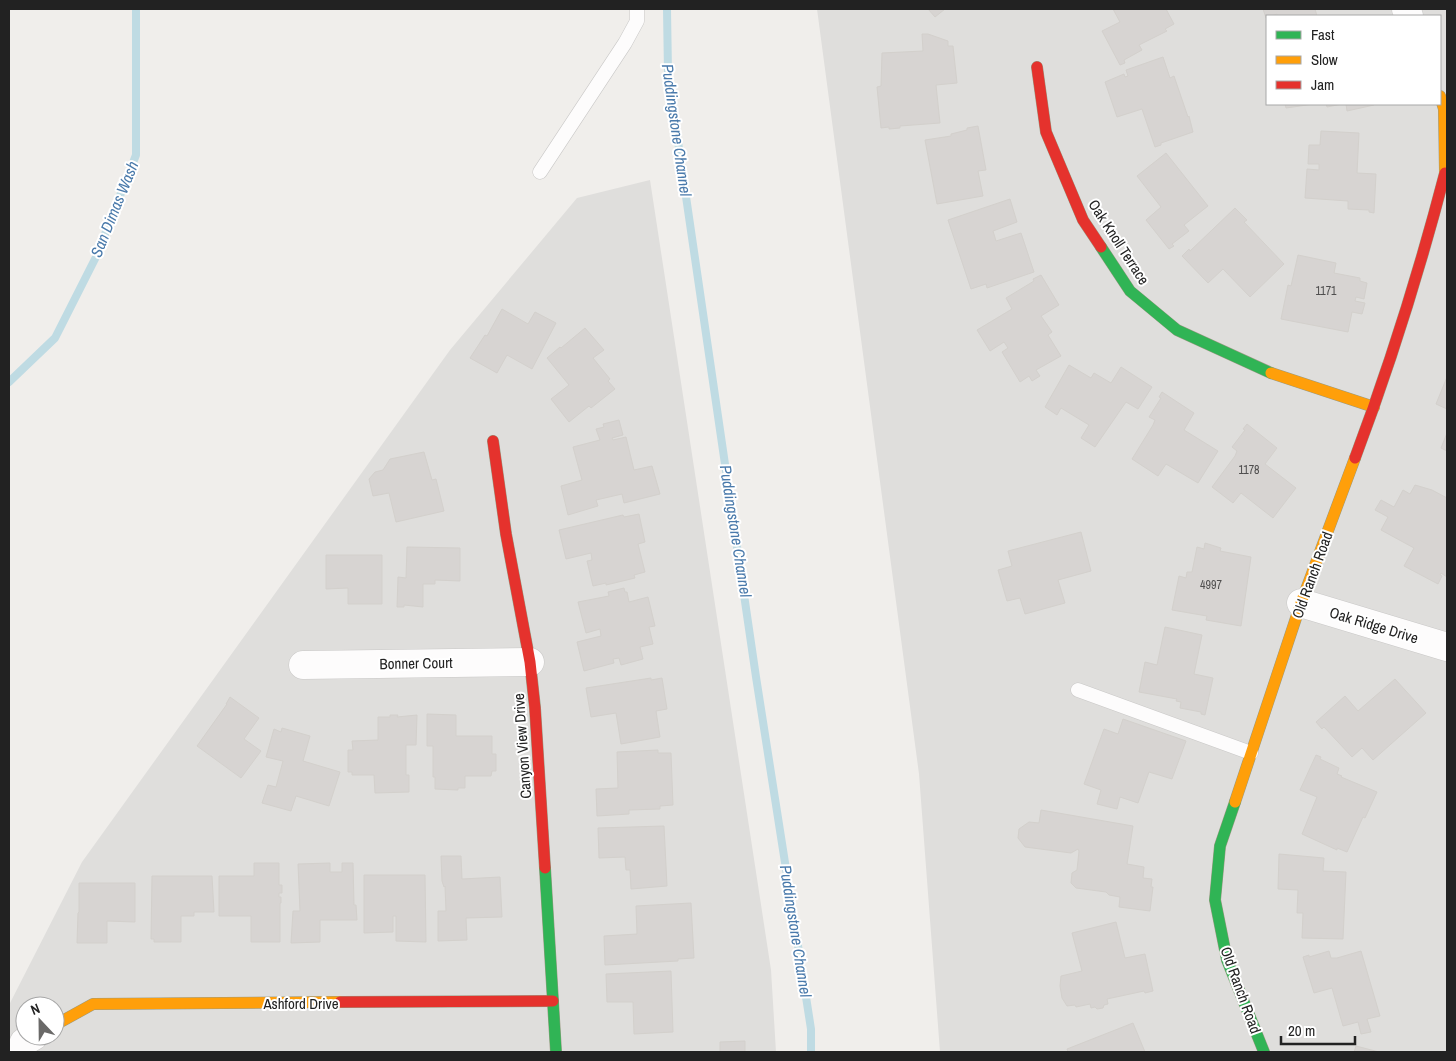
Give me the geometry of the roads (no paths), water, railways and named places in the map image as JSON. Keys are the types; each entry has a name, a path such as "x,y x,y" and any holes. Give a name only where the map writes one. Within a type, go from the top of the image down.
{"street":[{"name":"Oak Knoll Terrace","path":"1038,67 1046,132 1083,220 1130,291 1177,330 1224,354 1282,378 1374,407"},
{"name":"Old Ranch Road","path":"1264,1052 1227,960 1215,900 1220,846 1301,603 1374,407 1428,239 1446,171 1444,109 1441,99"},
{"name":"Canyon View Drive","path":"493,441 506,534 530,662 535,708 556,1052"},
{"name":"Oak Ridge Drive","path":"1301,603 1447,647"},
{"name":"Bonner Court","path":"303,664 530,662"},
{"name":"Ashford Drive","path":"65,1020 94,1004 553,1001"}],"lane":[{"path":"540,172 625,44 637,21 638,9"},
{"path":"1078,690 1251,752"}],"waterway":[{"name":"San Dimas Wash","path":"9,382 55,338 96,257 136,155 136,9"},
{"name":"Puddingstone Channel","path":"667,9 668,73 756,677 811,1029 811,1052"}]}
